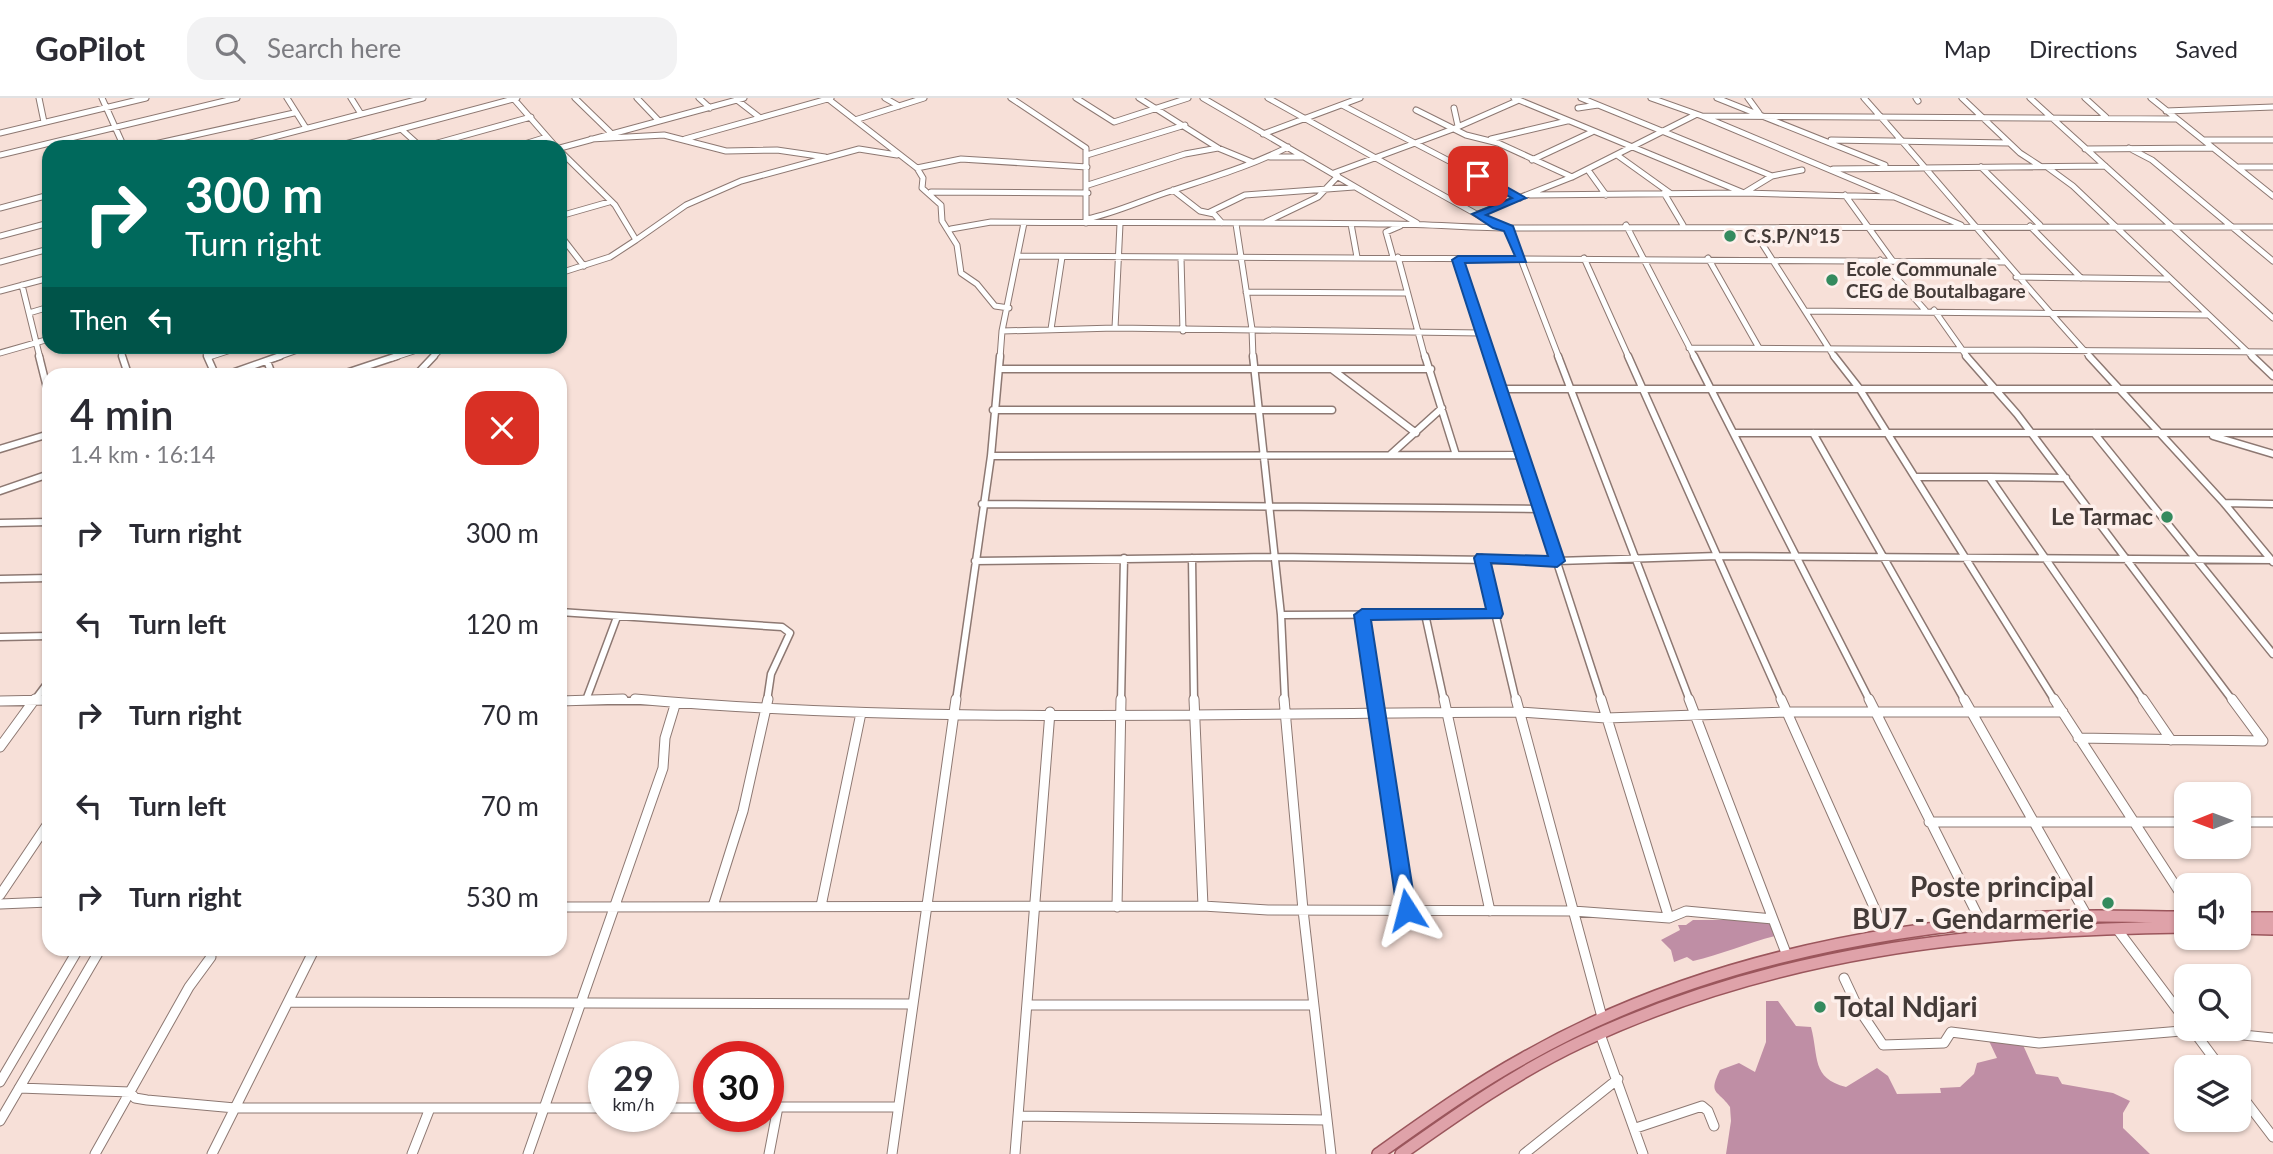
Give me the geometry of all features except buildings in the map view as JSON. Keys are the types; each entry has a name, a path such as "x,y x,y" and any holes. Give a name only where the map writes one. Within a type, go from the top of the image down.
{"main road":[{"path":"1378,1154 1449,1101 1530,1053 1602,1017 1705,977 1786,953 1886,934 1981,922 2087,916 2174,917"},
{"path":"2251,918 2273,918"},
{"path":"1401,1154 1454,1114 1600,1034 1679,999 1800,962 1899,943 1960,936 2051,928 2174,927"},
{"path":"2251,928 2273,929"}],"street":[{"path":"39,98 44,122"},
{"path":"102,98 121,140"},
{"path":"0,133 146,98"},
{"path":"70,140 236,98"},
{"path":"287,98 294,113 306,128"},
{"path":"351,98 361,114"},
{"path":"261,140 423,98"},
{"path":"360,140 514,98 550,140"},
{"path":"575,98 610,132"},
{"path":"637,98 659,121"},
{"path":"699,98 710,108"},
{"path":"567,146 610,132 744,98"},
{"path":"685,139 829,98 917,168 923,178 922,188 931,191 1088,193"},
{"path":"885,98 899,106"},
{"path":"855,120 924,98"},
{"path":"1011,98 1086,148 1087,221"},
{"path":"1076,98 1114,122 1188,98"},
{"path":"1139,98 1218,148 1252,162"},
{"path":"1203,98 1421,225"},
{"path":"1263,134 1360,98"},
{"path":"1581,98 1772,176"},
{"path":"1651,98 1702,116 2176,119"},
{"path":"1717,98 1889,166"},
{"path":"1748,98 1762,115"},
{"path":"1864,98 1926,167 2016,277 2224,503 2272,561"},
{"path":"1962,98 2009,143 2073,186 2273,376"},
{"path":"2030,98 2273,318"},
{"path":"2085,98 2107,117"},
{"path":"2151,98 2273,197"},
{"path":"1272,99 1301,119 1497,226"},
{"path":"1336,174 1518,99 1744,193"},
{"path":"737,100 759,117"},
{"path":"1342,105 1520,198"},
{"path":"1578,108 1600,105"},
{"path":"2166,111 2273,107"},
{"path":"1454,108 1455,127"},
{"path":"1416,110 1572,177"},
{"path":"169,140 294,113"},
{"path":"1478,214 1588,170 1695,115"},
{"path":"1702,116 1964,227"},
{"path":"447,140 531,117"},
{"path":"1487,140 1568,121"},
{"path":"1087,155 1185,125"},
{"path":"401,129 414,140"},
{"path":"1531,160 1592,132"},
{"path":"591,139 664,135 726,151 776,150 830,157"},
{"path":"538,140 547,137"},
{"path":"1826,140 2009,143"},
{"path":"2203,140 2273,141"},
{"path":"1087,221 1269,157 1288,146"},
{"path":"0,155 42,147"},
{"path":"1088,185 1107,182 1197,150 1218,148"},
{"path":"2129,148 2152,160 2273,261"},
{"path":"2085,149 2213,148"},
{"path":"567,271 625,251 670,213 718,189 859,149 874,149 905,159"},
{"path":"1617,155 1667,193 1683,225"},
{"path":"567,157 634,230 636,240"},
{"path":"1269,157 1308,157"},
{"path":"917,168 961,159 1087,167"},
{"path":"1828,169 1889,166 2105,166"},
{"path":"1980,167 2040,225"},
{"path":"2238,167 2273,167"},
{"path":"1588,170 1606,195"},
{"path":"1744,193 1772,176 1802,170"},
{"path":"1262,224 1308,204 1335,184 1336,174"},
{"path":"1173,190 1200,211 1210,212 1245,195 1355,187"},
{"path":"931,191 941,202 944,213 942,221 951,229 962,260 961,273 977,284 995,306 1009,308"},
{"path":"1530,195 1744,193 1894,197"},
{"path":"1845,195 1892,260"},
{"path":"0,208 42,197"},
{"path":"567,214 609,202"},
{"path":"1210,212 1222,223"},
{"path":"951,229 990,222 1087,221 1120,224 1403,224 1509,228 1626,225 1752,228 1866,225 2273,227"},
{"path":"1413,221 1386,232 1456,455"},
{"path":"892,1154 982,504 991,456 1002,331 1009,308 1024,223"},
{"path":"1115,328 1120,224"},
{"path":"1237,224 1252,329 1253,369 1281,615 1285,712 1303,910 1331,1154"},
{"path":"1351,224 1357,257"},
{"path":"0,236 42,225"},
{"path":"1626,225 1798,557 1873,712 1981,922"},
{"path":"2031,226 2081,278"},
{"path":"1509,228 1786,953"},
{"path":"1752,228 1827,348 1859,388 1887,431 2078,738 2174,884"},
{"path":"567,244 584,266"},
{"path":"0,262 42,251"},
{"path":"1018,256 1395,257 1458,260 1708,258 2004,262"},
{"path":"1051,329 1062,257"},
{"path":"1181,258 1184,331"},
{"path":"1584,258 1886,934"},
{"path":"1708,258 1759,348"},
{"path":"1458,260 1525,455 1669,918"},
{"path":"1880,260 1930,310 1959,348 1997,389 2263,741"},
{"path":"2016,277 2169,279"},
{"path":"0,291 42,280"},
{"path":"22,285 42,368"},
{"path":"1246,292 1405,293"},
{"path":"29,313 42,309"},
{"path":"1805,311 1930,310 2208,315"},
{"path":"1002,331 1115,328 1481,333"},
{"path":"0,353 42,341"},
{"path":"1689,348 2273,352"},
{"path":"207,354 213,368"},
{"path":"209,357 218,354"},
{"path":"248,368 288,354"},
{"path":"361,368 404,354"},
{"path":"423,368 436,354"},
{"path":"267,362 270,368"},
{"path":"999,369 1431,369"},
{"path":"1331,369 1354,383 1416,433"},
{"path":"1503,389 2273,389"},
{"path":"1390,456 1442,408"},
{"path":"993,410 1332,410"},
{"path":"1734,433 2273,433"},
{"path":"1813,433 2087,916"},
{"path":"2094,433 2273,654"},
{"path":"2205,433 2273,454"},
{"path":"0,449 42,436"},
{"path":"991,456 1525,455"},
{"path":"0,491 42,476"},
{"path":"1916,477 2066,478"},
{"path":"1989,477 2171,740"},
{"path":"2224,503 2273,504"},
{"path":"982,504 1542,509"},
{"path":"0,523 42,522"},
{"path":"975,561 1275,557 1635,561 1718,556 2272,561"},
{"path":"1117,907 1124,558"},
{"path":"1192,558 1194,712 1203,906"},
{"path":"1482,558 1519,712 1602,1017"},
{"path":"0,579 42,578"},
{"path":"567,613 756,623 782,627 790,633 766,691 767,711 743,811 713,906"},
{"path":"1426,614 1490,911"},
{"path":"1281,615 1495,614"},
{"path":"1362,615 1407,910"},
{"path":"586,700 617,617"},
{"path":"0,637 42,636"},
{"path":"0,747 42,690"},
{"path":"567,701 632,699 675,705 767,711 953,714 1121,711 1519,712 1606,718 1787,712 2063,712"},
{"path":"0,701 42,700"},
{"path":"528,1154 542,1108 584,1001 663,768 666,738 675,705"},
{"path":"1015,1154 1050,712"},
{"path":"821,906 861,713"},
{"path":"2078,738 2273,741"},
{"path":"1929,822 2174,822"},
{"path":"2251,822 2273,822"},
{"path":"1,903 42,834"},
{"path":"1,903 42,902"},
{"path":"567,907 1203,906 1303,910 1573,911 1669,918 1686,911 1773,919"},
{"path":"2116,926 2174,1005"},
{"path":"0,1082 74,956"},
{"path":"0,1121 96,956"},
{"path":"212,1154 311,956"},
{"path":"95,1154 189,987 211,957"},
{"path":"1844,978 1878,1040 1890,1047 1944,1043 1951,1032 2039,1043 2174,1032"},
{"path":"288,1002 912,1004"},
{"path":"1027,1005 1313,1005"},
{"path":"1600,1034 1636,1128 1643,1154"},
{"path":"2251,1036 2273,1038"},
{"path":"2200,1041 2211,1055"},
{"path":"1524,1154 1618,1079"},
{"path":"19,1088 130,1092 135,1098 147,1100 235,1108 588,1108"},
{"path":"1636,1128 1658,1123 1702,1106 1708,1111 1714,1126"},
{"path":"784,1107 898,1107"},
{"path":"412,1154 430,1108"},
{"path":"2251,1108 2273,1137"},
{"path":"1018,1116 1326,1120"},
{"path":"769,1154 771,1132"}],"shaded area":[{"path":"1693,920 1769,920 1775,936 1693,961 1687,957 1674,962 1671,950 1661,940 1680,930 1678,925 1686,925"},
{"path":"1766,1001 1778,1001 1796,1026 1811,1027 1816,1057 1822,1072 1835,1083 1846,1087 1877,1068 1888,1076 1897,1094 1941,1093 1940,1088 1960,1087 1974,1074 1977,1063 1997,1058 1989,1041 2023,1045 2036,1074 2058,1077 2062,1084 2113,1093 2130,1101 2123,1113 2123,1128 2150,1154 1726,1154 1731,1121 1730,1107 1714,1088 1715,1084 1720,1070 1739,1063 1755,1072 1766,1042"}],"place":[{"name":"C.S.P/N°15","path":"1730,236"},
{"name":"Ecole Communale CEG de Boutalbagare","path":"1832,280"},
{"name":"Le Tarmac","path":"2167,517"},
{"name":"Poste principal BU7 - Gendarmerie","path":"2108,903"},
{"name":"Total Ndjari","path":"1820,1007"}],"route":[{"path":"1407,910 1362,615 1495,614 1482,558 1557,561 1503,389 1481,333 1458,260 1522,260 1509,228 1497,226 1478,214 1520,198 1478,176"}]}
